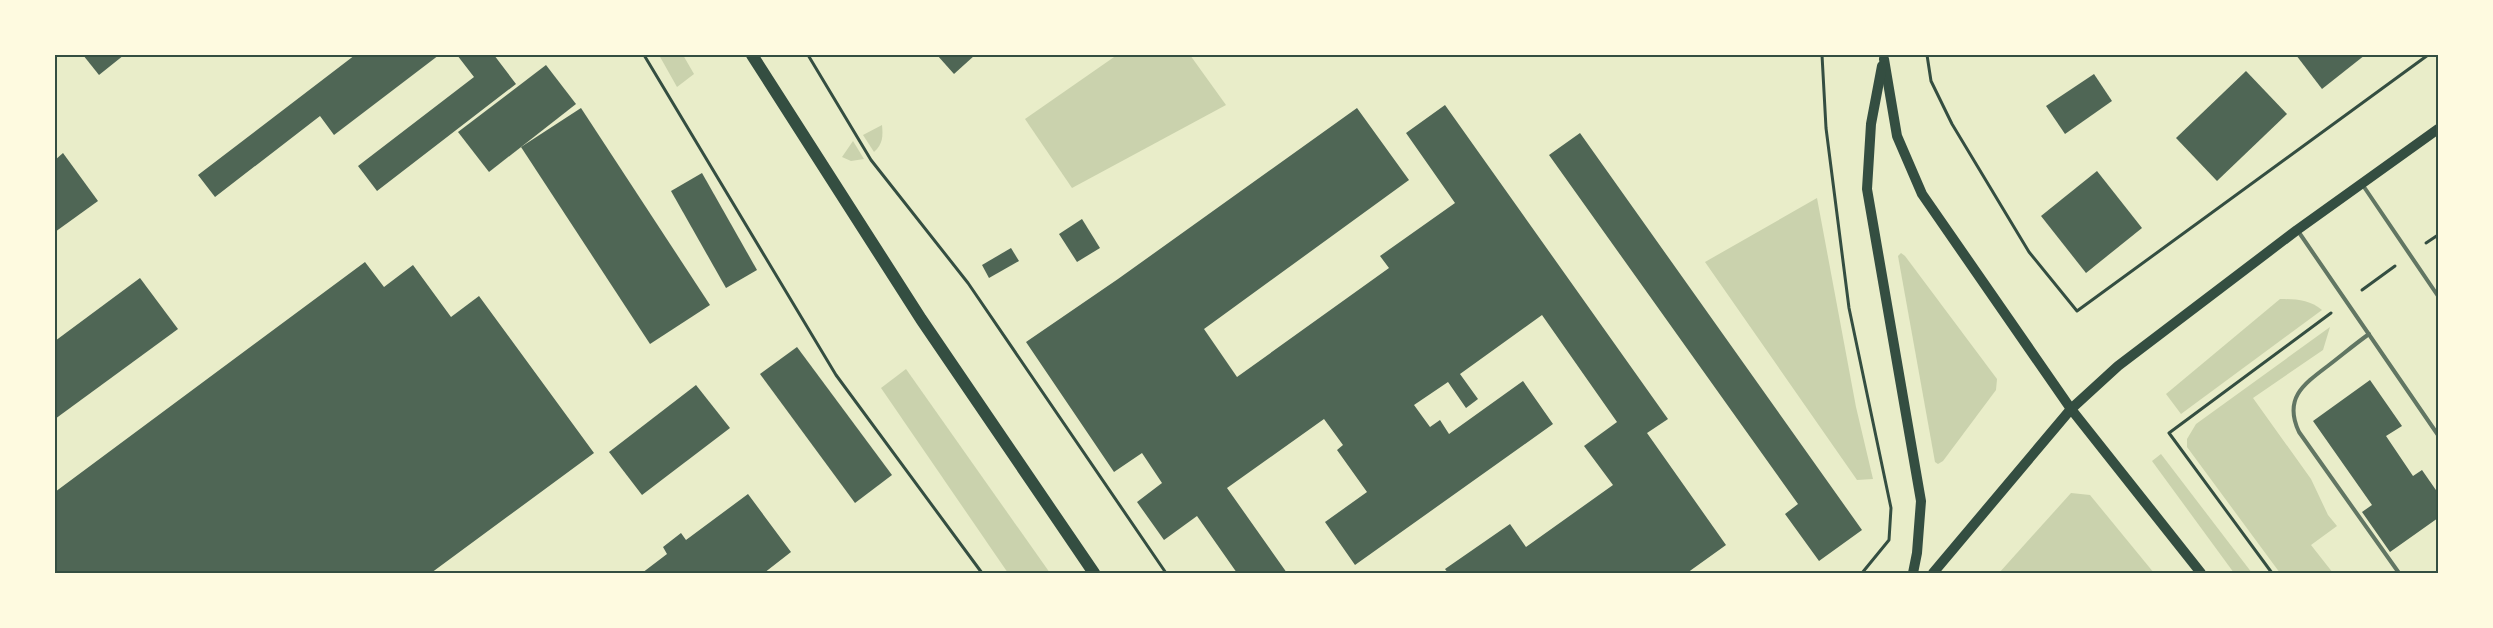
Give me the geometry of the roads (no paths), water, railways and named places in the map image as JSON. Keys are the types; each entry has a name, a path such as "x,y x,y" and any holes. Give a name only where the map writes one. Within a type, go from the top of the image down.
{"main road":[{"path":"752,55 921,319 1094,573"},
{"path":"1884,57 1897,136 1922,194 2071,409 2201,573"},
{"path":"1884,57 1871,124 1867,188 1921,501 1917,553 1913,573"},
{"path":"1934,573 2071,409 2118,366 2297,230 2438,129"}],"lane":[{"path":"2362,184 2438,296"},
{"path":"2297,230 2438,435"},
{"path":"2369,334 2304,384 2294,402 2293,412 2299,432 2399,573"}]}
